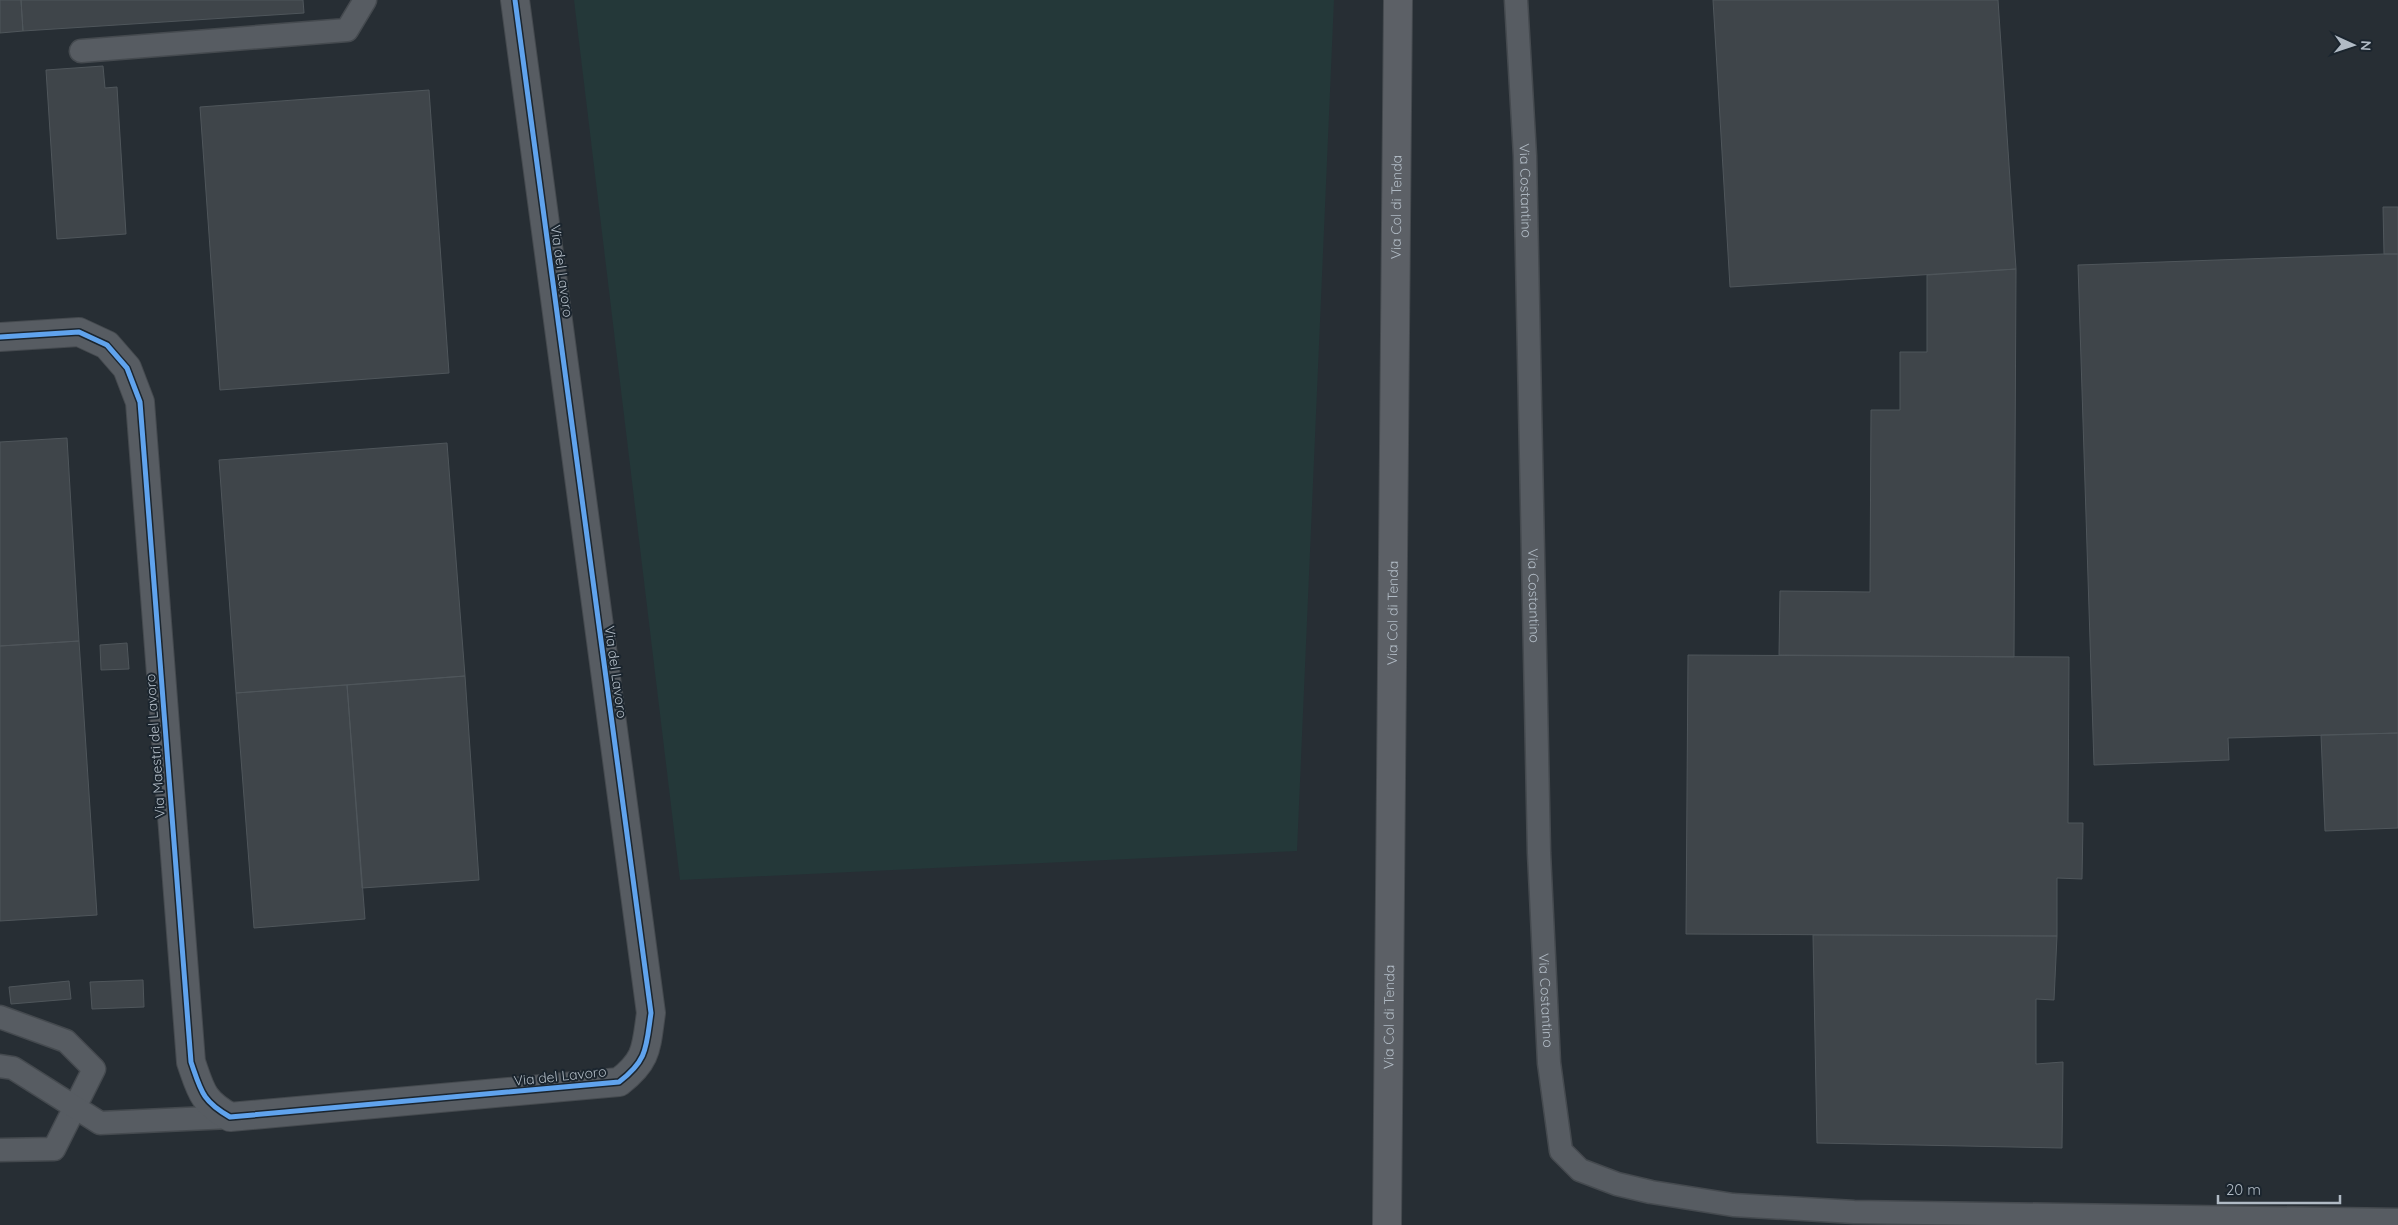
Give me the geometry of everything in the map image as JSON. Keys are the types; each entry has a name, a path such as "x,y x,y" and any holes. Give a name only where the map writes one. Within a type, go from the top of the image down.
{"main road":[{"name":"Via Col di Tenda","path":"1387,1225 1398,0"}],"street":[{"name":"Via del Lavoro","path":"230,1117 362,1107 619,1082 636,1069 646,1046 651,1013 515,0"},
{"name":"Via Maestri del Lavoro","path":"0,337 79,332 107,345 127,368 140,402 191,1062 201,1092 213,1107 230,1117"}],"lane":[{"path":"81,51 347,30 365,0"},
{"name":"Via Costantino","path":"1516,0 1525,156 1539,853 1549,1063 1561,1151 1580,1170 1617,1184 1651,1192 1733,1205 1854,1212 2398,1220"},
{"path":"0,1017 66,1041 94,1069 54,1149 0,1150"},
{"path":"0,1066 13,1068 100,1123 230,1117"}],"green space":[{"path":"574,0 1334,0 1297,851 680,880"}],"building":[{"path":"0,0 21,0 23,31 0,33"},
{"path":"21,0 303,0 304,13 23,31"},
{"path":"1713,0 1998,0 2016,269 1730,287"},
{"path":"103,66 105,88 117,87 126,234 57,239 46,70"},
{"path":"429,90 449,373 220,390 200,107"},
{"path":"2383,207 2398,207 2398,254 2384,254"},
{"path":"2398,254 2398,733 2228,738 2229,760 2094,765 2078,265"},
{"path":"2016,269 2014,657 1779,655 1780,591 1870,592 1871,410 1900,410 1900,352 1927,352 1927,275"},
{"path":"67,438 79,641 0,646 0,442"},
{"path":"447,443 465,676 236,693 219,460"},
{"path":"79,641 97,915 0,921 0,646"},
{"path":"127,643 129,669 101,670 100,645"},
{"path":"1688,655 2069,657 2068,823 2083,823 2082,879 2057,878 2057,936 1686,934"},
{"path":"465,676 479,880 362,888 347,685"},
{"path":"347,685 365,919 254,928 236,693"},
{"path":"2398,733 2398,828 2325,831 2321,735"},
{"path":"1813,935 2057,936 2054,1000 2036,999 2036,1064 2063,1062 2062,1148 1817,1143"},
{"path":"143,980 144,1007 92,1009 90,982"},
{"path":"69,981 71,999 11,1004 9,987"}],"cycle path":[{"path":"0,337 79,332 107,345 127,368 140,402 191,1062 200,1088 208,1100 230,1117 619,1082 636,1067 641,1059 646,1044 651,1013 515,0"}]}
